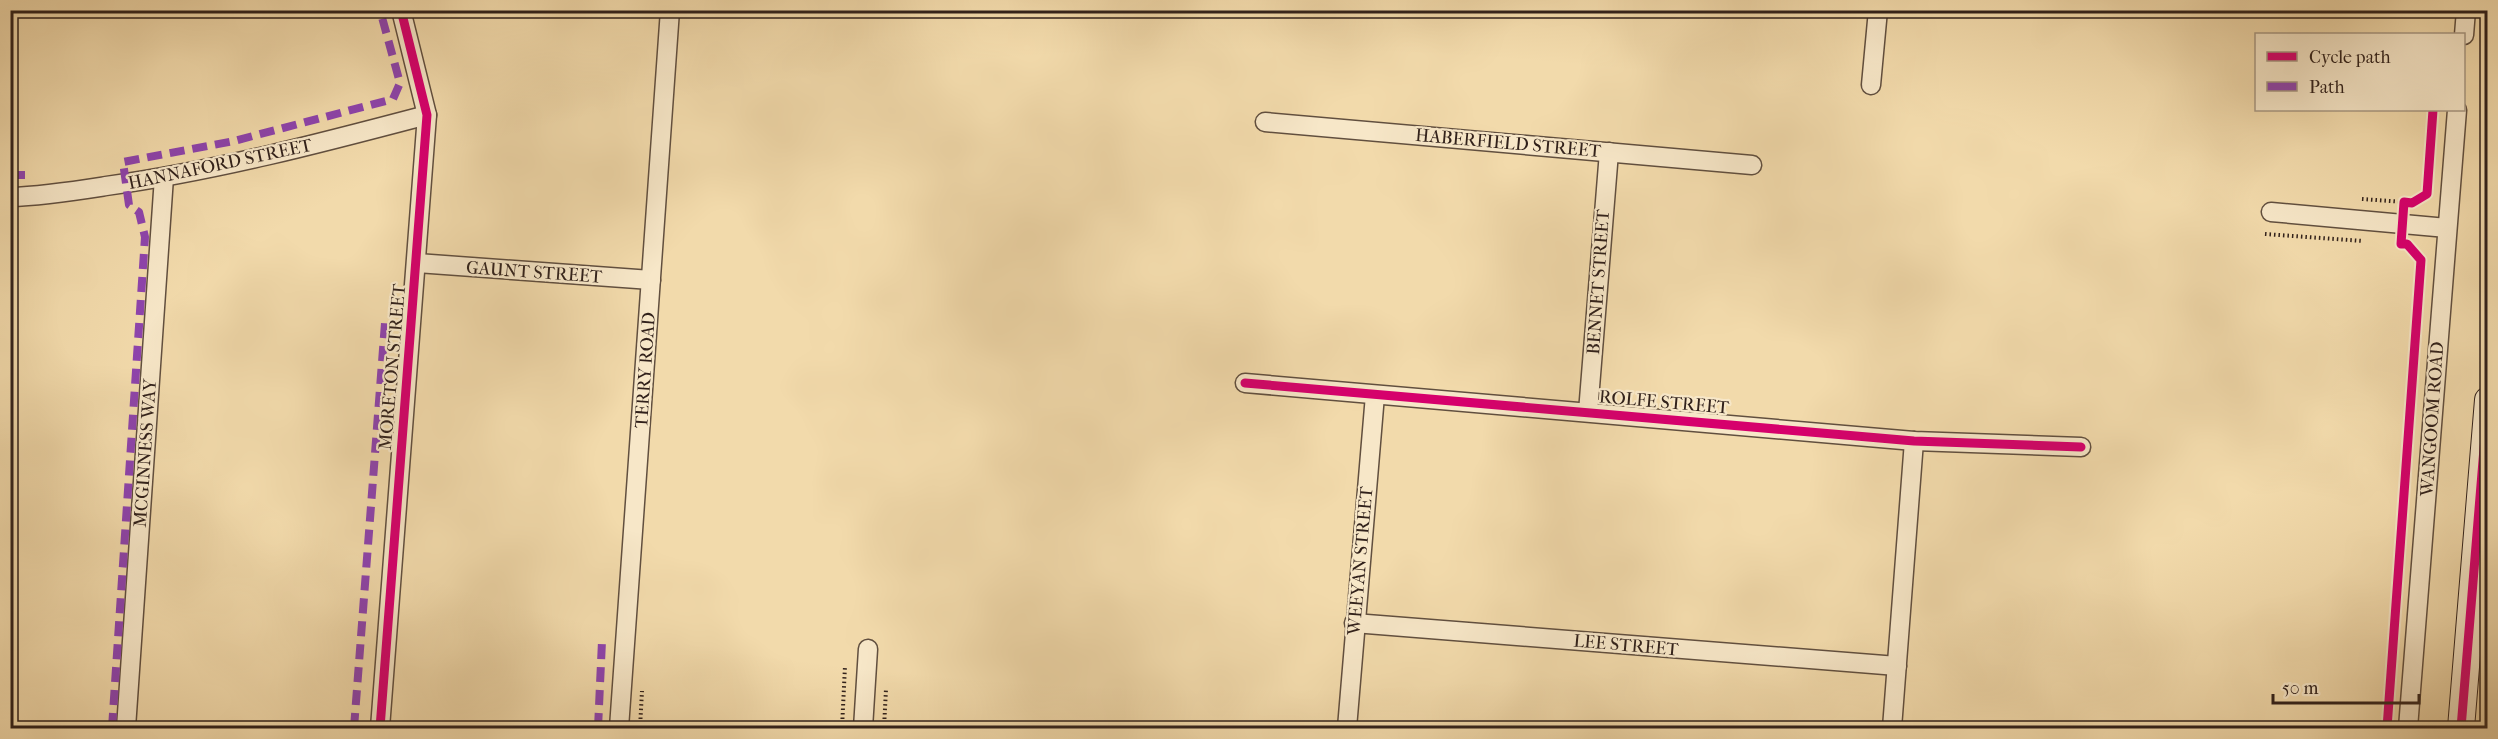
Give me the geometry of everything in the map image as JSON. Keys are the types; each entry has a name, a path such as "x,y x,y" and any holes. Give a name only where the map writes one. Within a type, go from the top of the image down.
{"street":[{"name":"MORETON STREET","path":"380,729 427,115 401,10"},
{"name":"TERRY ROAD","path":"619,729 670,10"},
{"path":"1871,85 1878,10"},
{"path":"2463,33 2466,10"},
{"name":"WANGOOM ROAD","path":"2408,729 2457,111"},
{"name":"HANNAFORD STREET","path":"10,197 35,196 164,177 268,156 427,115"},
{"name":"HABERFIELD STREET","path":"1265,122 1752,165"},
{"name":"BENNET STREET","path":"1588,412 1609,152"},
{"name":"MCGINNESS WAY","path":"126,729 164,177"},
{"path":"2271,212 2447,228"},
{"name":"GAUNT STREET","path":"417,263 651,280"},
{"name":"ROLFE STREET","path":"1245,383 1914,441 2081,447"},
{"name":"WEEYAN STREET","path":"1347,729 1354,623 1375,394"},
{"path":"2461,729 2487,400"},
{"path":"1892,729 1914,441"},
{"name":"LEE STREET","path":"1354,623 1897,666"},
{"path":"863,729 868,649"}],"path":[{"path":"2362,199 2408,203 2403,224"},
{"path":"2265,234 2367,241"},
{"path":"842,729 845,666"},
{"path":"884,729 886,689"}],"marked path":[{"path":"112,728 145,237 139,212 129,205 123,162 234,141 393,99 400,83 380,10"},
{"path":"10,175 33,175"},
{"path":"354,728 385,323"},
{"path":"598,728 602,641"}],"cycle path":[{"path":"380,728 427,115 401,10"},
{"path":"2387,728 2421,260 2407,244 2401,244 2404,202 2412,203 2427,194 2433,111"},
{"path":"1245,383 1914,441 2081,447"},
{"path":"2461,728 2488,400"}]}
